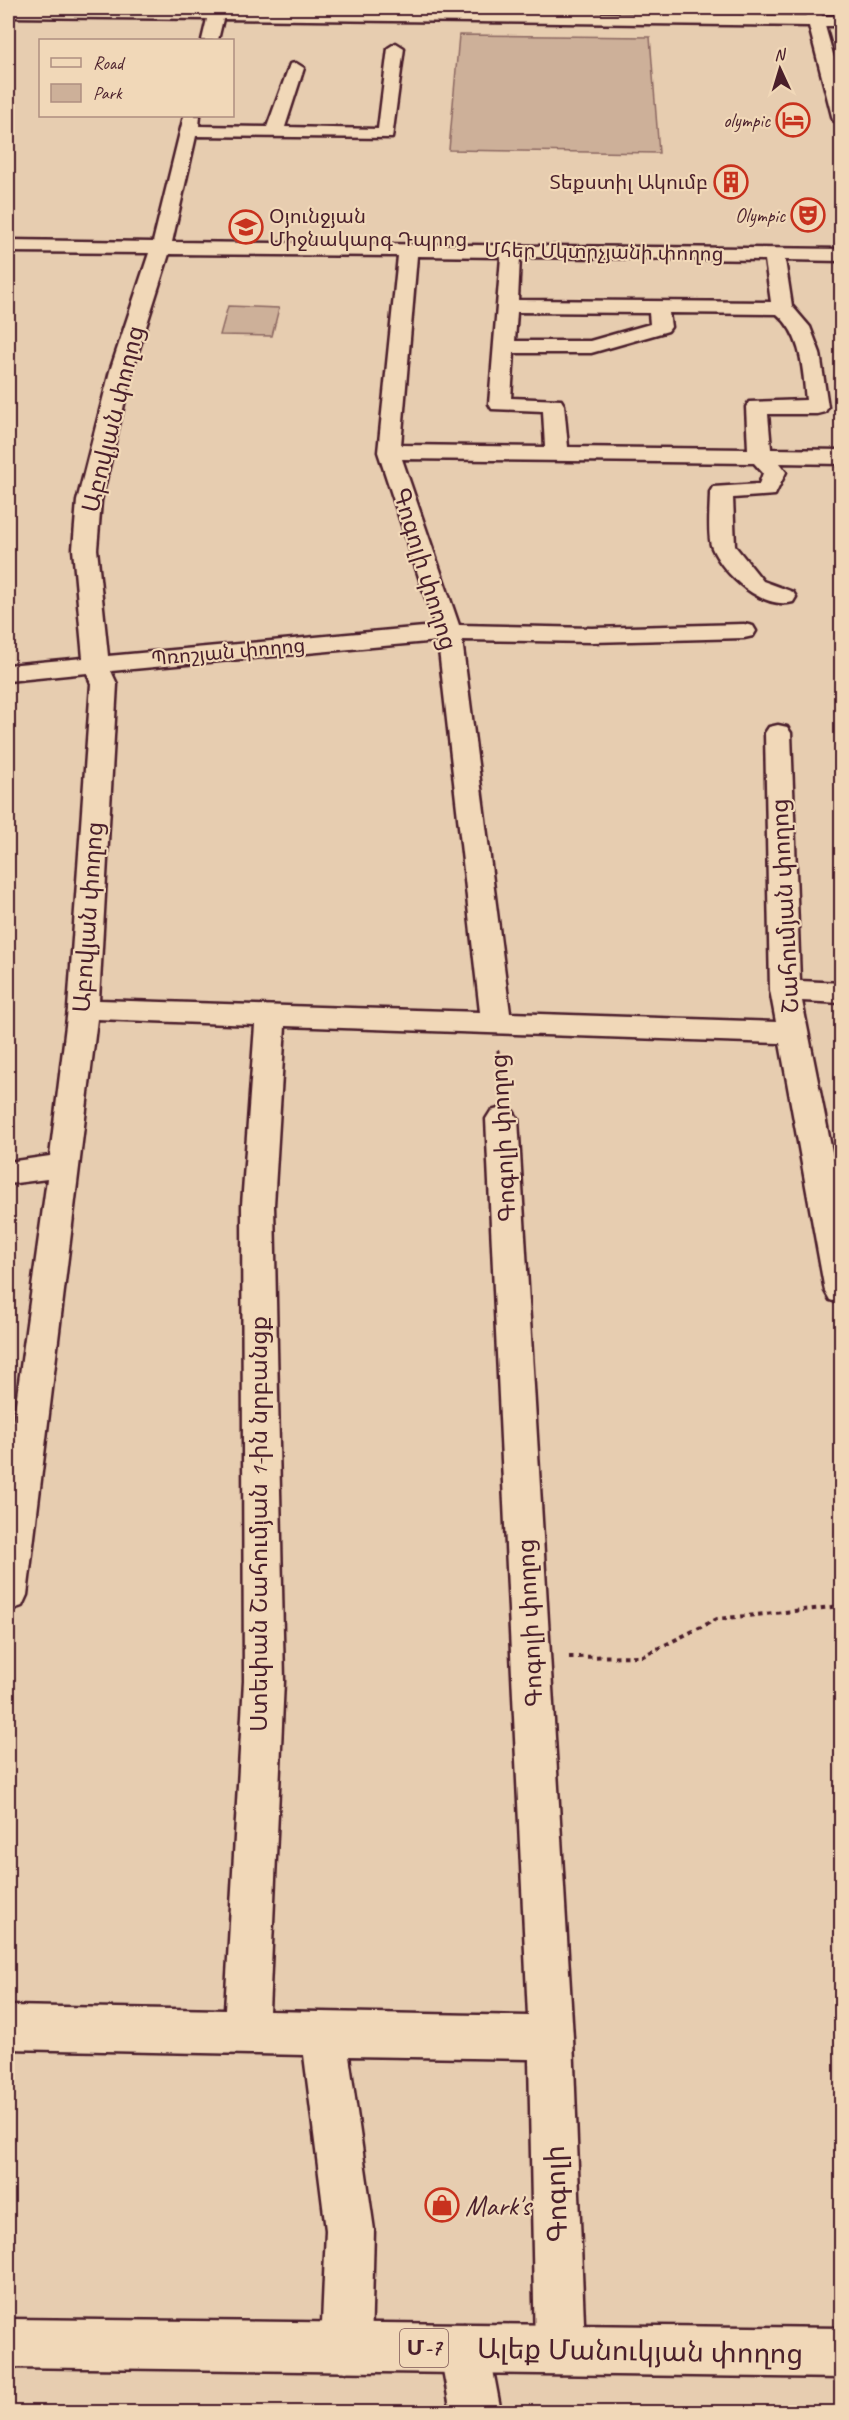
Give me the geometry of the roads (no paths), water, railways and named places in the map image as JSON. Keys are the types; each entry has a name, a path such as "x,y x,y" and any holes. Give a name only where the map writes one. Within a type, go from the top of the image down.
{"street":[{"path":"210,39 218,10"},
{"path":"8,12 218,10 813,14 842,21"},
{"path":"813,14 842,120"},
{"path":"190,123 274,132 386,134 396,48"},
{"path":"274,132 296,68"},
{"name":"Աբովյան փողոց","path":"8,1594 65,1165 83,1009 104,684 96,665 86,549 89,501 121,371 160,248 190,123"},
{"name":"Մհեր Մկտրչյանի փողոց","path":"8,246 842,255"},
{"name":"Գոգոլի փողոց","path":"408,250 389,452 449,632 496,1022"},
{"path":"511,252 500,404 553,405 557,454"},
{"path":"774,254 782,308"},
{"path":"507,306 782,308 796,318 809,350 817,407 757,407 760,456 775,472 767,490 721,492 723,548 754,586 784,597"},
{"path":"504,347 591,347 661,327 658,307"},
{"path":"389,452 842,457"},
{"name":"Պռոշյան փողոց","path":"8,673 449,632 592,635 744,631"},
{"name":"Շահումյան փողոց","path":"778,733 785,990 842,1291"},
{"path":"785,990 842,993"},
{"path":"83,1009 792,1033"},
{"name":"Ստեփան Շահումյան 1-ին նրբանցք","path":"246,2032 264,1681 258,1205 272,1015"},
{"name":"Գոգոլի փողոց","path":"502,1119 552,2038"},
{"path":"8,1173 65,1165"},
{"path":"8,2028 552,2038"},
{"path":"323,2033 350,2230 346,2347"},
{"name":"Գոգոլի","path":"552,2038 560,2349"},
{"name":"Ալեք Մանուկյան փողոց","path":"8,2343 842,2353"},
{"path":"464,2349 476,2412"}],"place":[{"name":"olympic","path":"793,120"},
{"name":"Տեքստիլ Ակումբ","path":"731,182"},
{"name":"Olympic","path":"808,215"},
{"name":"Օյունջյան Միջնակարգ Դպրոց","path":"246,227"},
{"name":"Mark's","path":"442,2205"}]}
